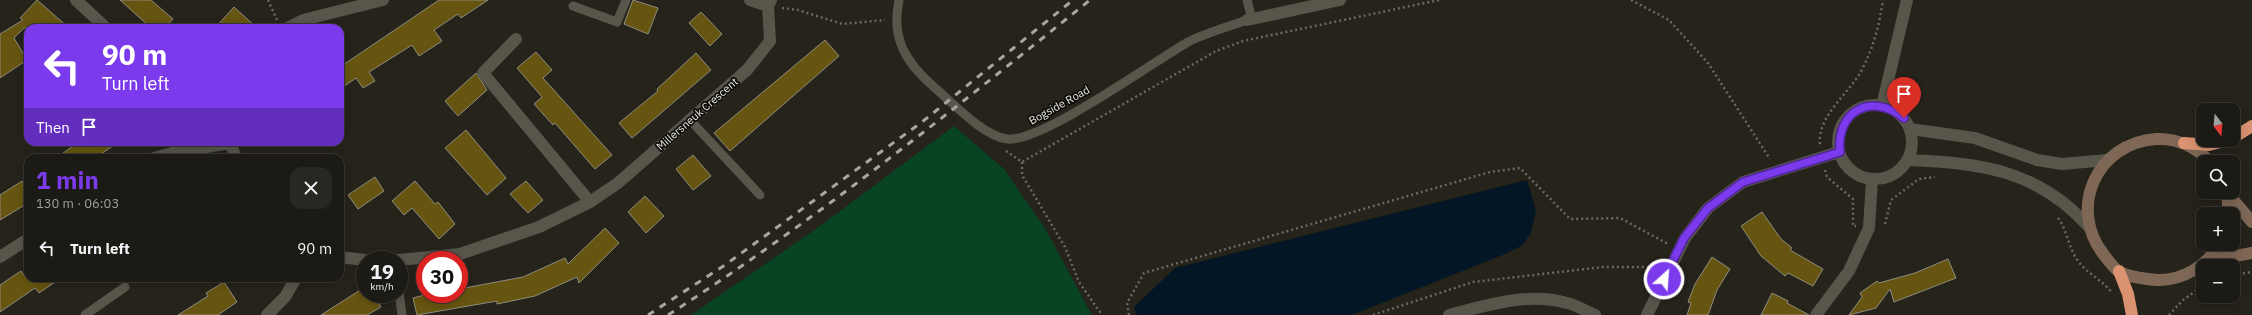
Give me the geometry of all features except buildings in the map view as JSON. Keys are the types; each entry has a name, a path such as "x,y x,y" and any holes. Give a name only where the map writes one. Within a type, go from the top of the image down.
{"highway":[{"path":"2240,134 2252,126"},
{"path":"2184,143 2196,144"},
{"path":"2118,271 2128,294 2132,315"}],"street":[{"path":"76,0 102,24"},
{"path":"282,24 383,0"},
{"path":"750,0 769,3"},
{"path":"1250,20 1340,0"},
{"path":"1882,106 1907,0"},
{"name":"Millersneuk Crescent","path":"408,259 460,254 539,227 590,202 618,183 746,70 770,41 769,3"},
{"path":"516,39 483,73 590,202"},
{"path":"1870,106 1882,106 1894,110 1904,118 1910,129 1912,150 1908,160 1900,170 1890,177 1872,179 1865,178 1854,173 1845,164 1840,152 1840,134 1848,117 1858,110 1870,106"},
{"path":"1910,129 1976,138 2037,160 2062,164 2107,160"},
{"path":"2196,269 2184,276 2164,280 2144,279 2118,271 2097,246 2090,228 2087,210 2089,192 2096,175 2107,160 2124,147 2143,140 2164,139 2184,143 2203,155"},
{"path":"169,154 208,146"},
{"path":"1647,315 1684,238 1708,208 1743,182 1840,152"},
{"path":"1908,160 1953,162 1998,170 2022,178 2046,190 2074,210 2090,228"},
{"path":"1816,315 1849,271 1869,228 1872,179"},
{"path":"2232,199 2252,222"},
{"path":"0,257 24,242"},
{"path":"2208,259 2216,251"},
{"path":"2219,259 2252,253"},
{"path":"344,257 356,259"},
{"path":"267,315 285,297 294,282"},
{"path":"1449,315 1510,300 1537,299 1567,303 1595,315"}],"lane":[{"path":"573,6 617,22 626,0"},
{"name":"Bogside Road","path":"899,0 895,19 899,42 912,64 930,83 986,131 1008,139 1028,136 1073,113 1189,42 1250,20"},
{"path":"1247,0 1250,20"},
{"path":"690,120 760,195"},
{"path":"85,315 125,287"},
{"path":"400,303 402,315"}],"path":[{"path":"268,0 282,24"},
{"path":"1022,162 1216,51 1243,41 1438,0"},
{"path":"1632,0 1669,20 1708,63 1778,171"},
{"path":"769,3 798,10 842,24 895,19"},
{"path":"986,131 1012,157 1022,162"},
{"path":"1022,162 1022,175 1065,247 1079,282 1102,315"},
{"path":"1129,315 1126,303 1144,273 1490,172 1520,168 1570,219 1620,218 1679,249"},
{"path":"1373,315 1473,282 1603,267 1670,267"},
{"path":"2240,274 2252,272"},
{"path":"2169,315 2183,300 2196,291"}],"green space":[{"path":"954,126 1004,169 1046,230 1092,315 691,315 816,229"}],"water":[{"path":"1527,180 1536,211 1531,232 1523,245 1505,254 1352,315 1137,315 1134,307 1175,268"}],"railway":[{"path":"648,315 725,265 922,122 1073,0"},
{"path":"668,315 723,279 830,203 935,123 1090,0"}],"route":[{"path":"1664,279 1684,238 1708,208 1743,182 1840,152 1838,140 1841,128 1848,117 1858,110 1870,106 1882,106 1894,110 1904,118"}]}
